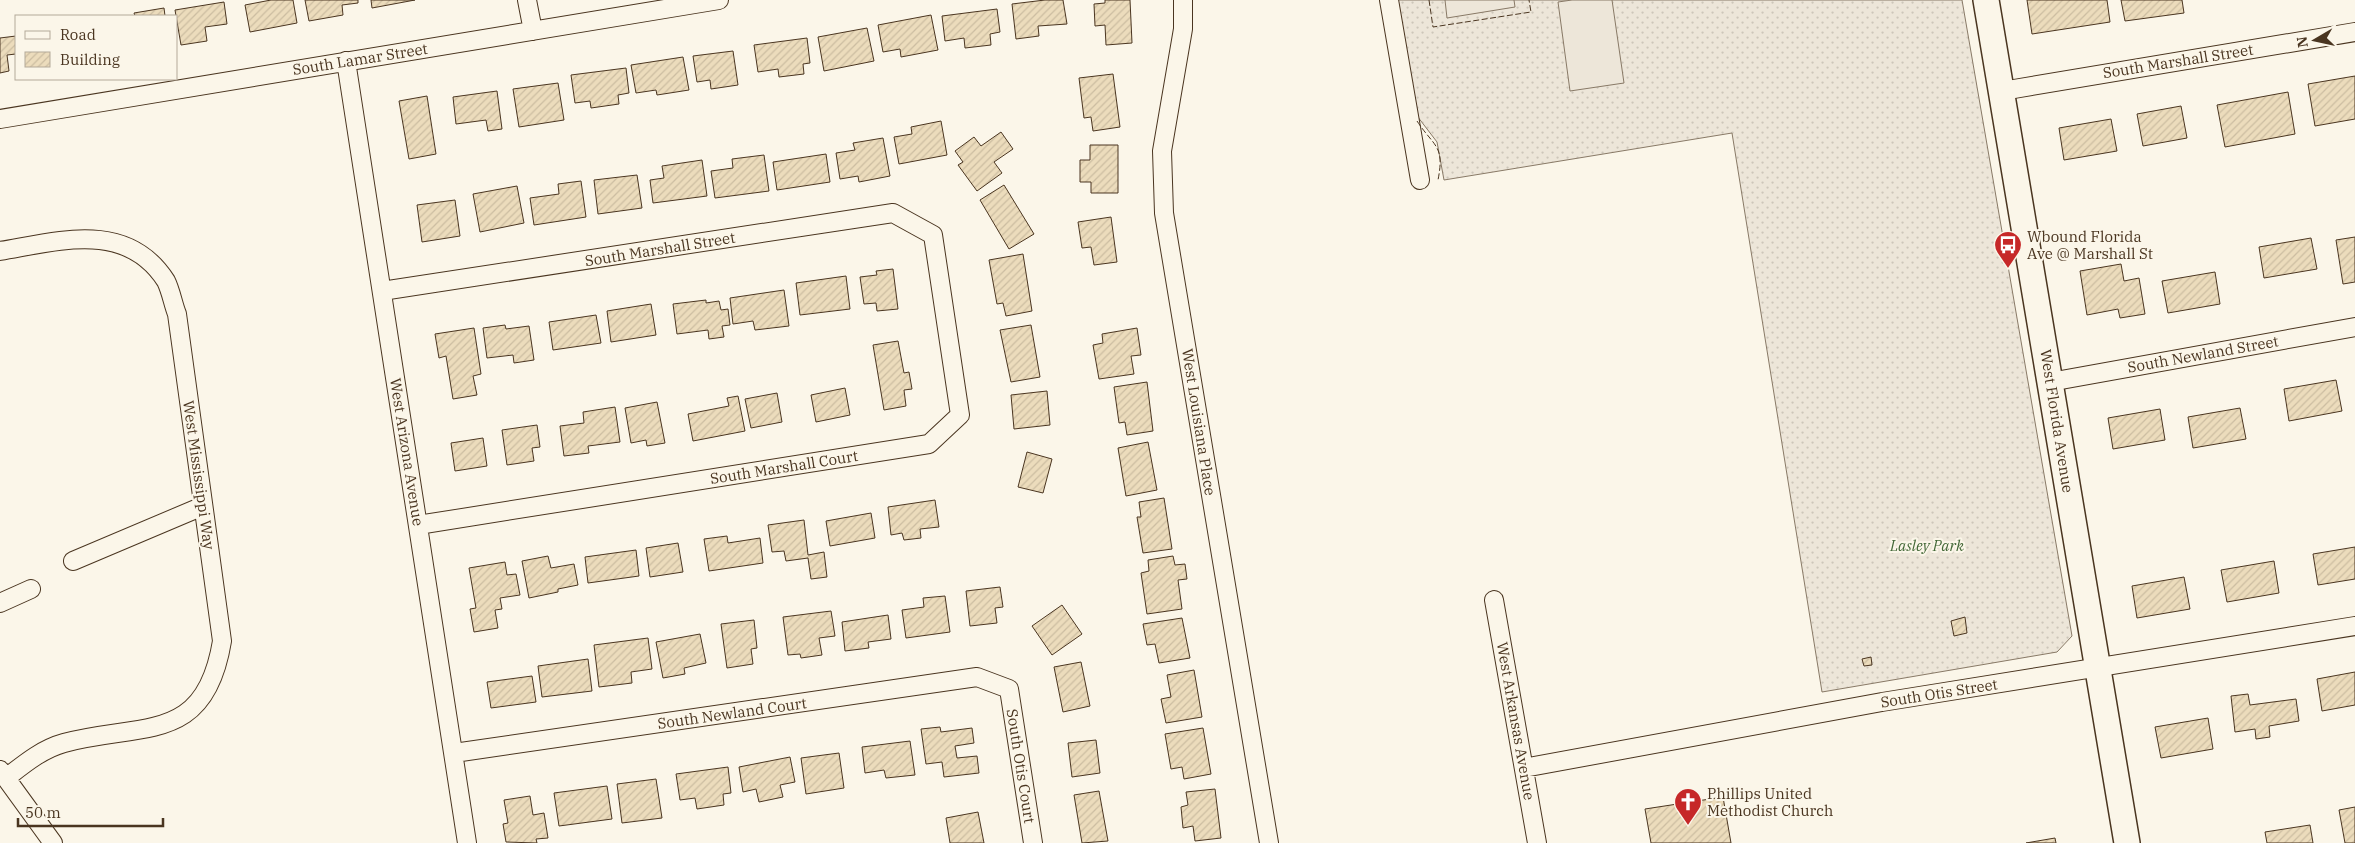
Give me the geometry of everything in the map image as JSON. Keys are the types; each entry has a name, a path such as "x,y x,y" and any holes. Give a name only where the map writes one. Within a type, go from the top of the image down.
{"street":[{"path":"527,0 532,31"},
{"name":"South Lamar Street","path":"0,118 720,0"},
{"name":"West Louisiana Place","path":"1183,0 1184,30 1162,151 1164,213 1269,843"},
{"path":"1389,0 1420,180"},
{"name":"West Florida Avenue","path":"1986,0 2127,843"},
{"name":"South Marshall Street","path":"2002,90 2355,32"},
{"name":"West Arizona Avenue","path":"346,61 467,843"},
{"name":"South Marshall Street","path":"382,291 893,213 933,235"},
{"name":"South Marshall Court","path":"418,525 929,444 960,415 933,235"},
{"name":"West Mississippi Way","path":"0,251 68,240 104,239 132,248 153,265 167,283 177,314 222,641 218,667 208,690 192,708 172,722 147,730 63,743 40,753 3,774"},
{"name":"South Newland Street","path":"2050,382 2355,326"},
{"path":"73,561 204,506"},
{"path":"0,603 31,590"},
{"name":"West Arkansas Avenue","path":"1494,600 1537,843"},
{"name":"South Otis Street","path":"1524,768 1882,702 2355,626"},
{"name":"South Newland Court","path":"454,753 977,677 1009,689"},
{"name":"South Otis Court","path":"1009,689 1034,843"},
{"path":"3,774 53,843"}],"green space":[{"name":"Lasley Park","path":"1395,0 1962,0 2072,636 2057,652 1822,692 1732,133 1444,180 1437,142 1414,112"},
{"path":"1445,0 1514,0 1515,7 1447,18"},
{"path":"1612,0 1624,83 1570,91 1558,2"}],"building":[{"path":"271,0 293,0 297,23 250,32 245,5"},
{"path":"305,0 358,0 358,3 342,5 343,15 309,21"},
{"path":"371,0 415,0 372,8"},
{"path":"1063,0 1067,24 1038,26 1039,36 1016,39 1012,4"},
{"path":"1105,0 1130,0 1132,43 1106,45 1105,25 1095,26 1094,4 1105,3"},
{"path":"2027,0 2107,0 2110,22 2032,34"},
{"path":"2121,0 2182,0 2184,13 2125,21"},
{"path":"224,2 227,24 205,27 207,41 181,45 178,15 176,15 175,10"},
{"path":"164,8 165,15 135,15 134,13"},
{"path":"997,9 1000,32 990,34 991,45 965,48 964,38 945,41 942,16"},
{"path":"931,15 938,50 901,57 900,49 883,52 878,25"},
{"path":"867,28 874,61 824,71 818,37"},
{"path":"15,36 15,54 7,55 9,71 0,73 0,38"},
{"path":"807,38 810,63 803,64 804,74 779,77 778,69 758,72 754,45"},
{"path":"733,51 738,85 711,89 710,80 697,82 693,56"},
{"path":"683,57 689,90 657,95 656,90 636,93 631,65"},
{"path":"626,68 629,93 618,95 619,104 591,108 590,101 575,103 571,75"},
{"path":"1113,74 1120,127 1093,131 1091,117 1084,118 1079,78"},
{"path":"2355,76 2355,119 2315,126 2308,84"},
{"path":"558,83 564,120 519,127 513,89"},
{"path":"497,91 502,129 488,131 486,120 456,124 453,97"},
{"path":"2288,92 2295,134 2225,147 2217,105"},
{"path":"427,96 436,154 409,159 399,101"},
{"path":"2181,106 2187,138 2143,146 2137,114"},
{"path":"2111,119 2117,151 2064,160 2059,128"},
{"path":"941,121 947,155 899,164 894,137 912,134 911,127"},
{"path":"1001,132 1013,149 994,162 1002,173 977,191 958,165 963,162 955,151 974,137 981,146"},
{"path":"883,138 890,176 859,182 858,176 840,179 836,153 855,150 853,143"},
{"path":"1090,145 1118,145 1118,193 1091,193 1091,182 1080,182 1080,160 1090,160"},
{"path":"826,154 830,182 777,190 773,162"},
{"path":"764,155 769,191 715,198 711,171 733,168 732,159"},
{"path":"702,160 707,196 653,203 650,180 664,178 662,166"},
{"path":"637,175 642,208 598,214 594,180"},
{"path":"581,181 586,217 534,225 530,198 559,194 558,184"},
{"path":"1004,185 1034,234 1009,249 980,200"},
{"path":"517,186 524,223 480,232 473,194"},
{"path":"455,200 460,236 422,242 417,205"},
{"path":"1111,217 1117,262 1094,265 1091,247 1082,248 1078,222"},
{"path":"2355,237 2355,282 2343,284 2336,240"},
{"path":"2311,238 2317,269 2264,278 2259,247"},
{"path":"1023,254 1032,311 1006,316 1003,303 997,304 989,260"},
{"path":"2121,264 2124,281 2139,278 2145,314 2120,318 2118,309 2087,315 2080,271"},
{"path":"893,269 898,309 877,311 876,303 864,304 860,277 877,275 876,271"},
{"path":"2215,272 2220,304 2168,313 2162,281"},
{"path":"846,276 850,309 800,315 796,283"},
{"path":"784,290 789,326 755,330 753,321 733,324 730,298"},
{"path":"706,300 706,303 719,301 721,310 728,309 730,325 722,326 724,337 709,339 708,330 677,334 673,304"},
{"path":"651,304 656,335 611,342 607,311"},
{"path":"596,315 601,343 553,350 549,322"},
{"path":"505,325 506,329 529,326 534,360 514,363 513,355 487,358 483,328"},
{"path":"1031,325 1040,377 1011,382 1000,330"},
{"path":"474,328 481,374 473,376 477,395 453,399 446,356 439,358 435,334"},
{"path":"1137,328 1141,355 1131,356 1134,374 1099,379 1093,345 1103,343 1102,334"},
{"path":"898,341 904,373 909,372 912,389 904,390 906,406 884,410 873,345"},
{"path":"2336,380 2342,411 2289,421 2284,389"},
{"path":"1147,382 1153,431 1127,435 1125,422 1119,423 1114,387"},
{"path":"845,388 850,415 816,422 811,395"},
{"path":"1047,391 1050,425 1014,429 1011,395"},
{"path":"777,393 782,422 751,428 745,399"},
{"path":"738,396 745,431 693,441 688,414 729,406 727,398"},
{"path":"657,402 665,443 647,446 646,440 631,443 625,408"},
{"path":"615,407 620,442 588,446 589,453 564,456 560,426 584,423 583,412"},
{"path":"2240,408 2246,439 2193,448 2188,417"},
{"path":"2160,409 2165,440 2113,449 2108,418"},
{"path":"537,425 540,447 532,448 534,461 507,465 502,430"},
{"path":"483,438 487,466 455,471 451,443"},
{"path":"1148,442 1157,490 1126,496 1118,448"},
{"path":"1027,452 1052,459 1043,493 1018,487"},
{"path":"1164,498 1172,549 1143,553 1137,517 1141,517 1139,502"},
{"path":"935,500 939,527 920,529 921,538 904,540 902,533 891,535 888,507"},
{"path":"871,513 875,538 830,546 826,521"},
{"path":"804,520 808,555 824,552 827,577 811,579 808,558 786,561 784,551 772,552 768,525"},
{"path":"727,536 728,543 760,538 763,563 709,571 704,539"},
{"path":"678,543 683,572 650,577 646,548"},
{"path":"2355,547 2355,579 2318,585 2313,554"},
{"path":"636,550 639,576 588,583 585,557"},
{"path":"548,556 551,568 574,564 578,585 558,589 558,592 529,598 522,561"},
{"path":"1173,556 1175,565 1185,564 1187,579 1178,580 1182,609 1147,614 1141,573 1149,571 1148,560"},
{"path":"2274,561 2279,593 2227,602 2221,570"},
{"path":"505,562 507,575 516,574 520,595 500,598 502,609 495,610 498,628 474,632 470,609 476,608 469,568"},
{"path":"2184,577 2190,609 2137,618 2132,586"},
{"path":"1000,587 1003,607 995,608 997,623 970,626 966,591"},
{"path":"945,596 950,632 906,638 902,610 924,607 923,598"},
{"path":"1062,605 1082,634 1052,655 1032,626"},
{"path":"831,611 835,636 819,638 822,655 801,658 800,654 788,655 783,617"},
{"path":"888,615 891,639 868,642 869,648 845,651 842,622"},
{"path":"1965,617 1967,633 1954,636 1951,621"},
{"path":"1182,618 1190,658 1159,663 1155,644 1147,645 1143,624"},
{"path":"754,620 757,648 751,649 753,664 727,668 721,624"},
{"path":"700,634 706,663 684,668 685,674 663,678 656,642"},
{"path":"648,638 652,669 631,672 632,683 599,687 594,645"},
{"path":"1871,657 1872,665 1864,666 1862,659"},
{"path":"588,659 592,691 542,697 538,666"},
{"path":"1081,662 1090,706 1063,712 1054,667"},
{"path":"1194,670 1202,717 1166,723 1161,699 1171,697 1167,675"},
{"path":"2355,672 2355,705 2322,711 2317,679"},
{"path":"532,676 536,702 491,708 487,682"},
{"path":"2248,694 2250,705 2296,699 2299,721 2269,726 2270,737 2256,739 2255,729 2235,732 2231,696"},
{"path":"2208,718 2213,749 2161,758 2155,727"},
{"path":"940,727 941,732 972,728 974,743 955,746 957,758 977,756 979,773 944,777 942,762 926,764 921,729"},
{"path":"1203,728 1211,774 1184,779 1182,767 1171,769 1165,734"},
{"path":"1096,740 1100,773 1072,777 1068,743"},
{"path":"910,741 915,775 886,778 884,770 865,773 862,747"},
{"path":"839,753 844,788 806,794 801,758"},
{"path":"790,757 795,782 780,785 783,797 759,802 756,789 743,792 739,767"},
{"path":"728,767 731,793 723,794 724,805 697,809 695,798 680,800 676,774"},
{"path":"656,779 662,818 622,823 617,784"},
{"path":"607,786 612,819 559,826 554,793"},
{"path":"1215,789 1221,838 1195,841 1193,826 1183,828 1181,807 1188,805 1186,792"},
{"path":"1099,791 1108,841 1082,843 1074,795"},
{"path":"530,796 533,815 544,813 548,838 536,839 537,843 506,842 503,824 508,823 504,800"},
{"name":"Phillips United Methodist Church","path":"1723,797 1731,843 1651,843 1645,809"},
{"path":"2355,807 2355,843 2345,843 2339,810"},
{"path":"978,812 984,843 950,843 946,818"},
{"path":"2310,825 2313,843 2267,843 2265,832"},
{"path":"2055,838 2056,843 2026,843"}],"fence":[{"path":"1429,0 1433,27 1531,12 1529,0"},
{"path":"1417,121 1439,153 1440,168 1438,180"}],"place":[{"name":"Wbound Florida Ave @ Marshall St","path":"2008,269"},
{"name":"Phillips United Methodist Church","path":"1688,826"}]}
